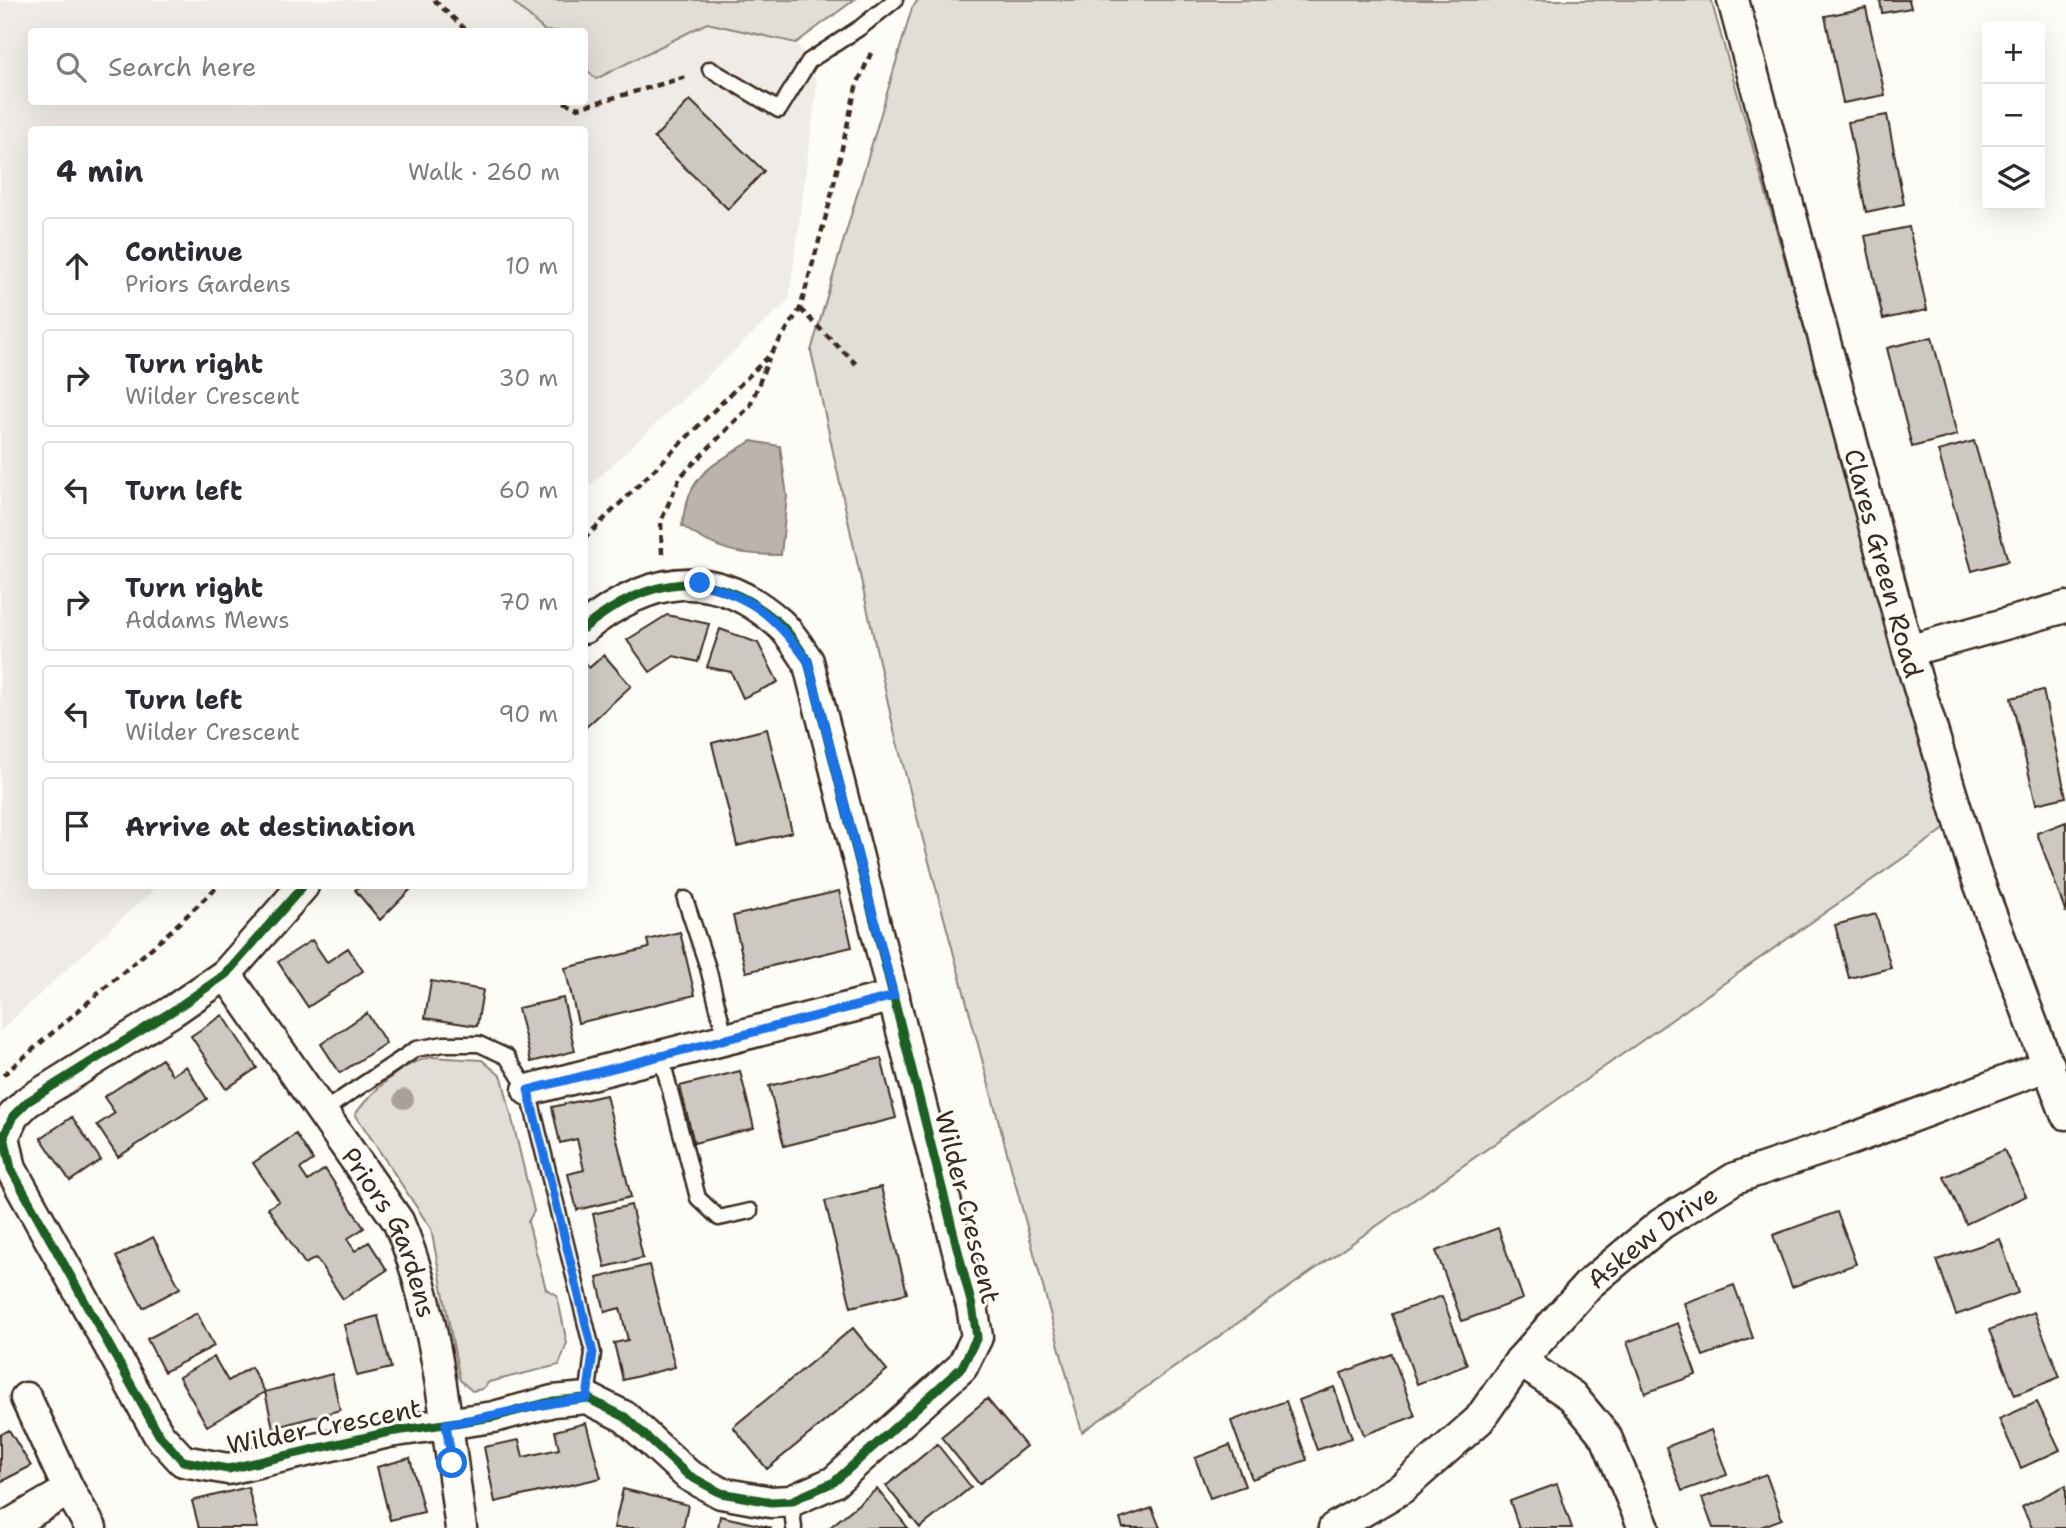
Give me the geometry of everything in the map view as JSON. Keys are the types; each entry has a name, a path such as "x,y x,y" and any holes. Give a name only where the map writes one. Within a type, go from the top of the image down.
{"street":[{"name":"Clares Green Road","path":"1733,0 1908,651 1975,872 2066,1114"},
{"name":"Wilder Crescent","path":"300,889 226,974 174,1010 27,1102 13,1116 4,1136 11,1169 20,1187 93,1311 159,1435 183,1461 228,1469 389,1432 494,1417 553,1401 587,1398 625,1417 688,1475 721,1493 771,1502 793,1515 834,1482 962,1367 977,1337 972,1306 808,661 780,624 740,594 700,583 664,585 625,599 588,625"},
{"path":"1908,651 2066,607"},
{"name":"Priors Gardens","path":"226,974 398,1221 413,1257 446,1424 461,1528"},
{"path":"528,1090 894,996"},
{"name":"Askew Drive","path":"1334,1528 1402,1488 1479,1420 1520,1360 1589,1284 1661,1224 1735,1178 1849,1140 2049,1065"},
{"path":"1520,1360 1572,1396 1606,1437 1644,1528"},
{"path":"26,1398 69,1490 91,1528"},
{"path":"4,1528 69,1490"}],"lane":[{"path":"710,69 779,110 809,61 861,27 895,0"},
{"path":"685,899 708,968 726,1040"},
{"path":"323,1111 415,1049 444,1044 479,1044 507,1057 528,1090 593,1353 587,1398"},
{"path":"661,1056 698,1198 719,1218 750,1211"}],"path":[{"path":"434,0 464,28"},
{"path":"664,585 661,521 680,477 750,406 771,354 800,309 829,205 856,87 873,50"},
{"path":"571,105 578,108 710,69"},
{"path":"800,309 856,364"},
{"path":"588,535 771,354"},
{"path":"0,1078 162,939 215,889"}],"shaded area":[{"path":"0,0 511,0 542,28 28,28 28,105 588,105 588,71 596,78 707,23 796,43 809,61 817,85 789,300 588,487 588,126 28,126 28,889 154,889 0,1031"},
{"path":"511,0 854,0 796,43 707,23 596,79 588,71 588,28 542,28"},
{"path":"918,0 1711,0 1946,828 1082,1432 895,735 811,351 912,8"},
{"path":"751,441 780,446 787,496 781,555 729,550 682,526 690,494 703,474"},
{"path":"431,1057 482,1060 502,1077 534,1211 528,1222 546,1289 557,1295 567,1343 559,1365 489,1382 482,1389 472,1391 460,1380 431,1229 355,1114 379,1087 398,1072 419,1060"}],"building":[{"path":"1880,0 1909,0 1911,8 1882,13"},
{"path":"1866,8 1885,95 1843,103 1825,16"},
{"path":"690,100 764,171 728,209 654,138"},
{"path":"1887,115 1904,204 1866,212 1848,122"},
{"path":"1909,227 1927,310 1883,319 1865,236"},
{"path":"1932,337 1957,435 1912,447 1887,348"},
{"path":"1974,441 2008,561 1972,571 1938,451"},
{"path":"667,615 709,624 698,662 674,656 650,672 627,640"},
{"path":"720,629 758,643 778,682 743,698 731,672 707,667"},
{"path":"604,655 631,686 588,725 588,667"},
{"path":"2043,690 2066,797 2036,804 2011,698"},
{"path":"767,729 792,832 737,846 712,743"},
{"path":"2066,822 2066,913 2037,833"},
{"path":"356,889 411,889 380,920"},
{"path":"839,891 852,947 746,972 733,916"},
{"path":"1876,914 1891,968 1849,978 1835,925"},
{"path":"680,932 695,995 578,1023 565,968 649,948 647,940"},
{"path":"312,940 327,962 348,948 363,971 308,1007 278,962"},
{"path":"431,981 483,990 477,1026 425,1018"},
{"path":"563,998 575,1051 531,1062 518,1008"},
{"path":"367,1013 386,1043 340,1073 321,1044"},
{"path":"223,1015 257,1068 226,1089 191,1036"},
{"path":"881,1058 896,1118 784,1146 769,1086"},
{"path":"162,1059 172,1075 186,1066 207,1099 118,1157 97,1125 115,1113 104,1097"},
{"path":"740,1071 754,1128 694,1143 680,1086"},
{"path":"606,1095 631,1197 577,1210 568,1174 584,1170 577,1139 560,1143 552,1107"},
{"path":"72,1117 101,1160 70,1181 41,1138"},
{"path":"296,1134 313,1160 300,1169 308,1181 325,1169 364,1228 347,1239 355,1251 369,1242 387,1270 343,1299 316,1258 305,1264 268,1208 279,1201 253,1163"},
{"path":"2004,1150 2026,1196 1966,1224 1944,1177"},
{"path":"881,1187 907,1293 851,1307 825,1201"},
{"path":"631,1205 643,1258 605,1267 593,1214"},
{"path":"1837,1212 1856,1264 1792,1287 1773,1235"},
{"path":"1498,1228 1523,1299 1462,1321 1436,1251"},
{"path":"153,1237 180,1288 143,1308 116,1257"},
{"path":"2000,1239 2018,1293 1956,1315 1937,1260"},
{"path":"649,1265 675,1367 623,1380 614,1343 628,1340 620,1308 605,1312 597,1278"},
{"path":"1734,1285 1753,1338 1703,1356 1684,1303"},
{"path":"1442,1296 1467,1365 1417,1384 1392,1314"},
{"path":"2034,1312 2060,1377 2015,1395 1989,1330"},
{"path":"197,1313 214,1346 164,1372 147,1339"},
{"path":"378,1316 391,1368 357,1376 344,1325"},
{"path":"1678,1323 1696,1375 1645,1393 1627,1342"},
{"path":"853,1328 887,1370 767,1469 733,1427"},
{"path":"1392,1354 1415,1416 1364,1435 1341,1373"},
{"path":"214,1357 228,1381 251,1367 265,1392 207,1426 179,1377"},
{"path":"332,1374 340,1410 273,1428 265,1392"},
{"path":"1334,1387 1352,1438 1317,1450 1299,1400"},
{"path":"987,1399 1026,1446 979,1484 941,1437"},
{"path":"1286,1401 1307,1460 1252,1479 1231,1421"},
{"path":"2037,1402 2060,1450 2021,1468 1999,1419"},
{"path":"586,1423 601,1478 495,1502 484,1447 519,1440 523,1457 559,1449 555,1431"},
{"path":"9,1430 31,1466 0,1482 0,1435"},
{"path":"1711,1430 1727,1475 1682,1491 1666,1447"},
{"path":"937,1444 971,1487 920,1528 886,1486"},
{"path":"1230,1445 1245,1486 1210,1498 1195,1458"},
{"path":"410,1458 424,1512 390,1520 377,1467"},
{"path":"1766,1474 1782,1519 1758,1528 1713,1528 1702,1498"},
{"path":"1557,1484 1572,1528 1519,1528 1510,1501"},
{"path":"2066,1485 2066,1528 2032,1528 2022,1507"},
{"path":"248,1487 258,1528 199,1528 192,1501"},
{"path":"623,1489 688,1505 683,1528 614,1528"},
{"path":"877,1489 908,1528 829,1528"},
{"path":"1152,1508 1160,1528 1123,1528 1120,1519"},
{"path":"720,1516 772,1528 718,1528"}],"cycle path":[{"path":"300,889 226,974 174,1010 27,1102 13,1116 4,1136 11,1169 159,1435 183,1461 228,1469 389,1432 494,1417 553,1401 587,1398 625,1417 688,1475 721,1493 771,1502 791,1501 834,1482 962,1367 977,1337 972,1306 808,661 782,626 754,604 729,592 705,585 681,584 657,588 608,610 588,625"}],"route":[{"path":"452,1463 446,1424 494,1417 553,1401 587,1398 593,1353 528,1090 894,996 822,705 808,661 780,624 740,594 700,583"}]}
